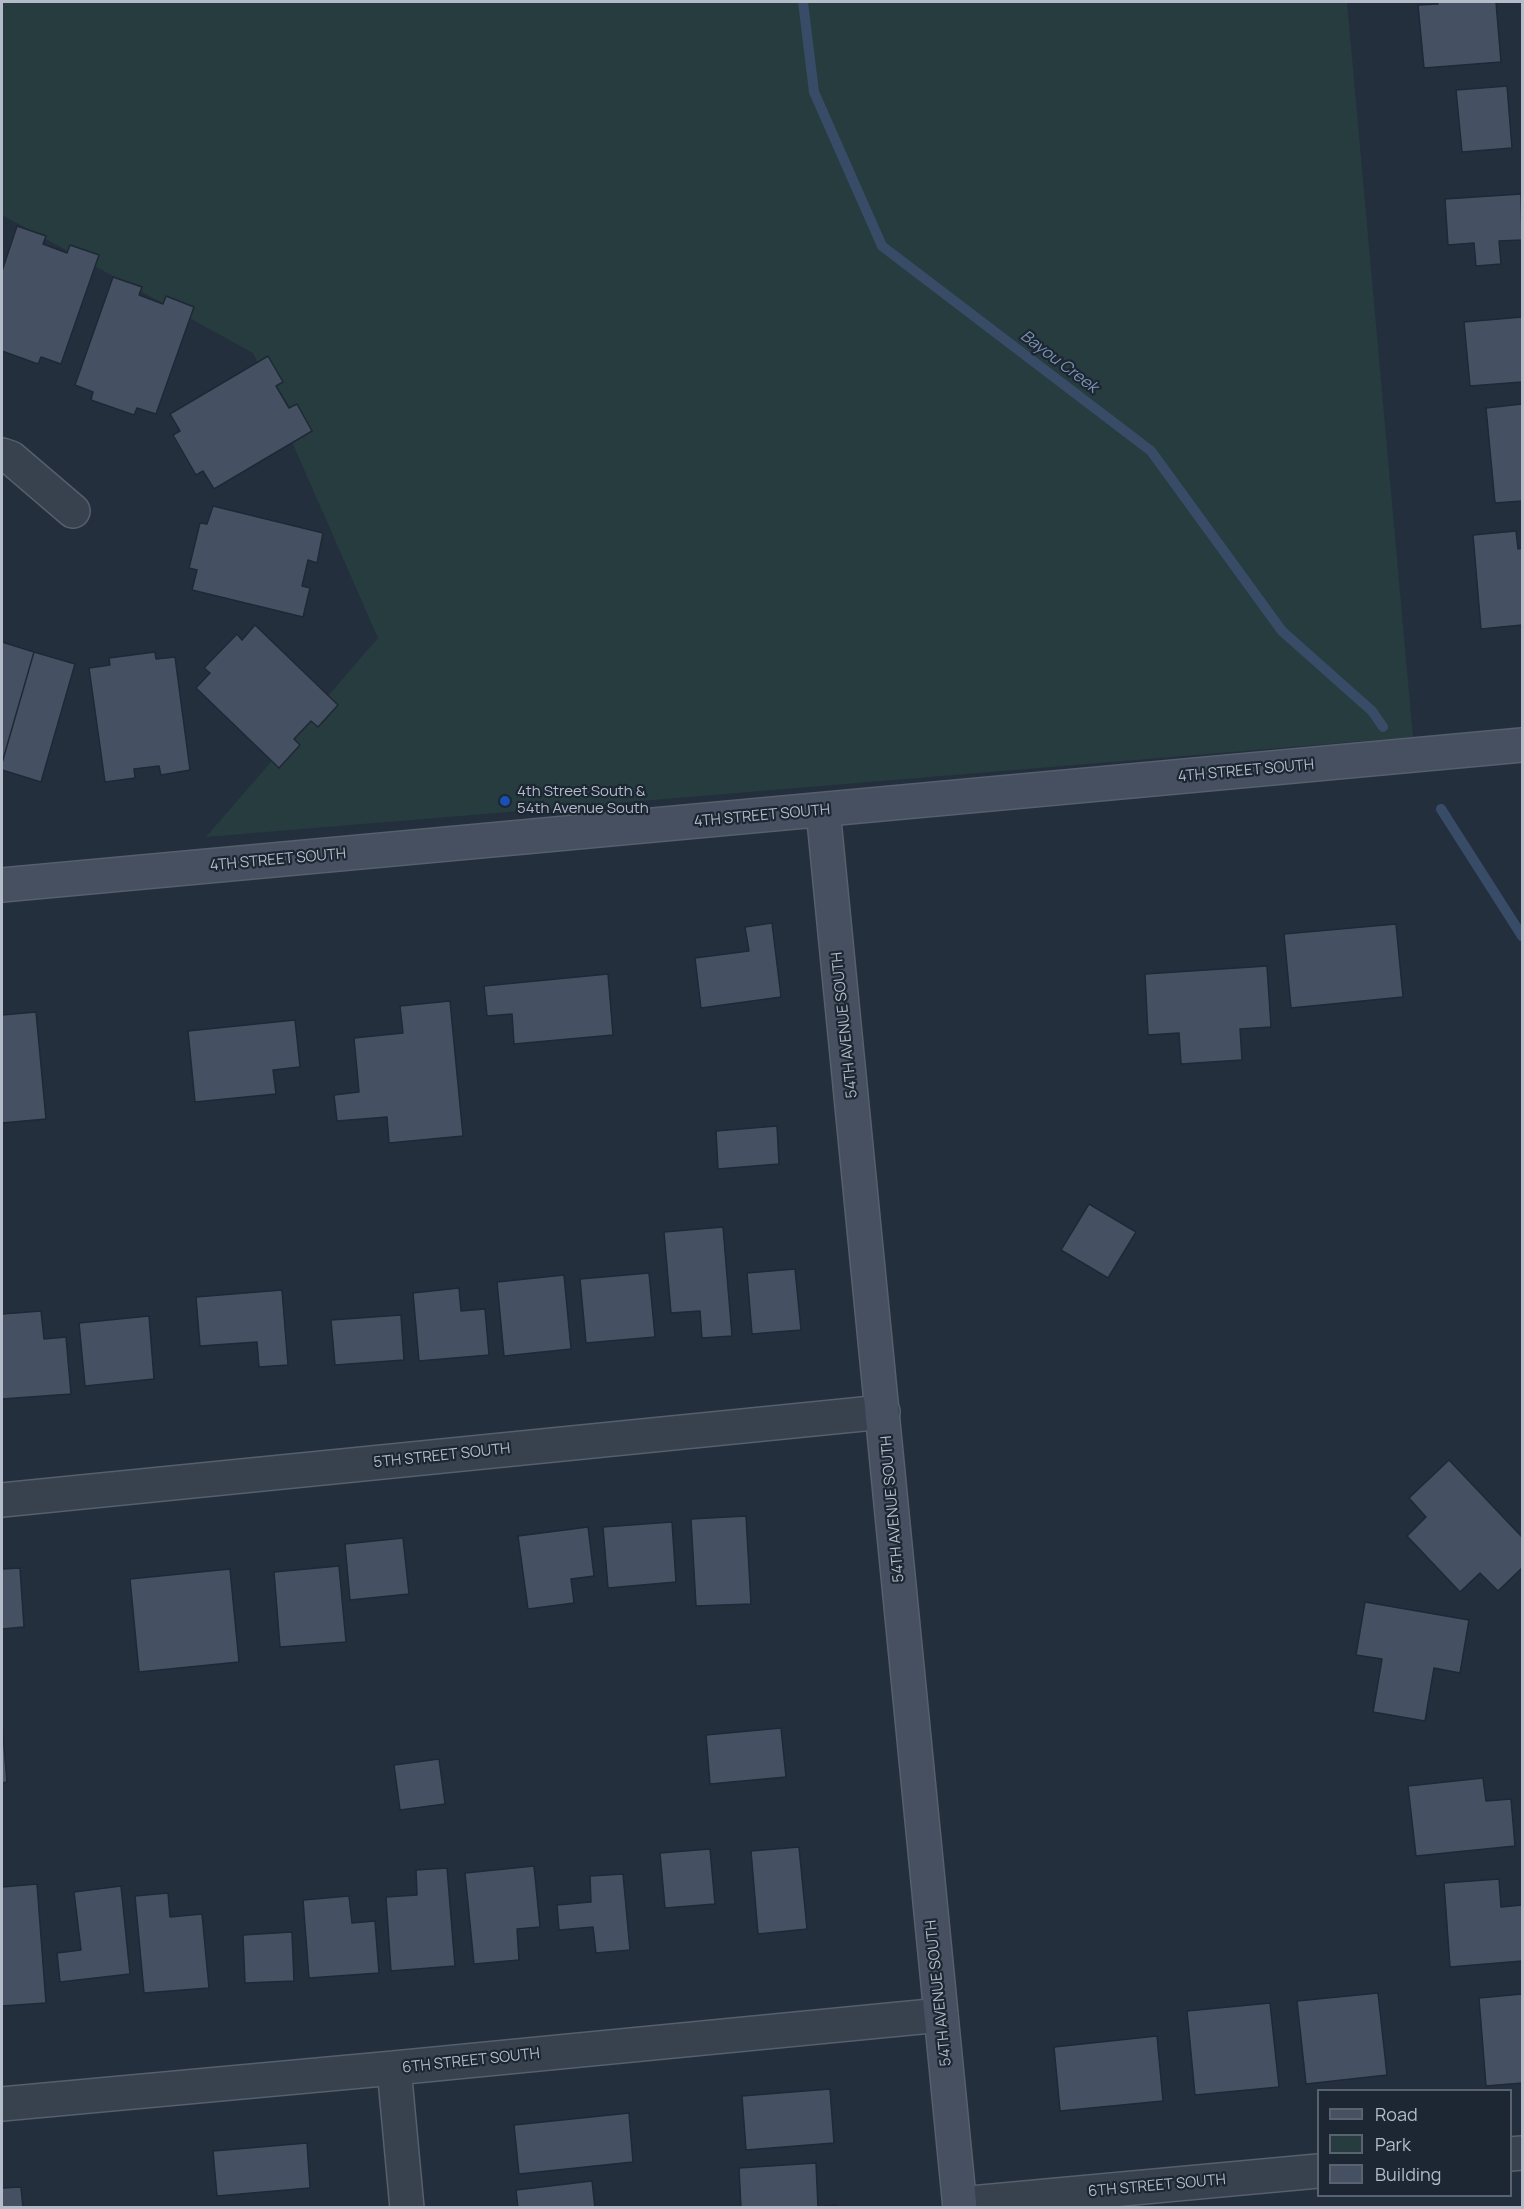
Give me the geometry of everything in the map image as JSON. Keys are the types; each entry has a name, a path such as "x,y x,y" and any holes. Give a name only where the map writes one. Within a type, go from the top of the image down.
{"street":[{"path":"2,455 11,458 73,511"},
{"name":"4TH STREET SOUTH","path":"2,885 1522,745"},
{"name":"54TH AVENUE SOUTH","path":"824,810 960,2206"},
{"name":"5TH STREET SOUTH","path":"2,1500 883,1412"},
{"name":"6TH STREET SOUTH","path":"2,2104 941,2015"},
{"path":"394,2068 407,2208"},
{"name":"6TH STREET SOUTH","path":"960,2206 1317,2171"}],"green space":[{"path":"2,2 1347,2 1413,737 206,837 378,638 253,353 2,215"}],"building":[{"path":"1437,2 1496,2 1501,62 1424,68 1418,5 1438,4"},
{"path":"1507,86 1512,148 1462,152 1456,90"},
{"path":"1521,194 1522,240 1499,241 1501,264 1476,266 1474,243 1448,245 1445,199"},
{"path":"17,226 46,236 43,244 67,253 70,245 99,255 61,364 41,357 38,364 2,351 2,271"},
{"path":"113,277 142,287 139,295 163,304 166,296 194,307 156,414 137,408 134,415 91,400 93,392 75,385"},
{"path":"1522,317 1522,382 1470,386 1464,322"},
{"path":"268,356 283,382 276,386 289,408 297,404 312,431 214,489 203,471 196,475 173,435 180,431 170,414"},
{"path":"1522,404 1522,501 1495,503 1486,408"},
{"path":"213,506 323,533 317,563 308,560 302,586 310,588 303,617 192,590 197,570 189,568 200,523 207,524"},
{"path":"1516,531 1518,549 1522,548 1522,625 1481,629 1473,535"},
{"path":"255,625 338,705 318,727 311,721 294,739 300,745 279,768 196,688 210,673 204,668 237,634 242,640"},
{"path":"2,642 34,652 2,763"},
{"path":"34,652 75,664 41,782 2,770 2,763"},
{"path":"155,652 156,659 175,657 190,770 161,775 159,766 134,769 135,778 105,782 89,668 110,665 109,658"},
{"path":"772,923 781,997 701,1008 695,958 749,951 745,927"},
{"path":"1396,924 1403,997 1291,1008 1284,934"},
{"path":"1267,966 1271,1027 1240,1029 1242,1060 1181,1064 1179,1033 1148,1035 1145,974"},
{"path":"608,974 613,1035 514,1044 512,1014 487,1016 484,986"},
{"path":"450,1001 463,1136 389,1143 387,1117 337,1121 334,1095 359,1092 354,1038 403,1033 400,1006"},
{"path":"36,1012 46,1119 2,1123 2,1015"},
{"path":"295,1020 300,1067 273,1070 276,1094 195,1102 188,1031"},
{"path":"777,1126 779,1164 718,1169 716,1131"},
{"path":"1089,1204 1136,1232 1108,1278 1061,1250"},
{"path":"723,1227 732,1336 702,1338 700,1311 671,1313 664,1232"},
{"path":"795,1269 801,1330 752,1334 747,1273"},
{"path":"649,1273 655,1337 586,1343 580,1279"},
{"path":"564,1275 571,1349 504,1356 497,1282"},
{"path":"459,1288 461,1311 485,1309 489,1355 419,1361 413,1293"},
{"path":"282,1290 288,1365 259,1367 257,1342 200,1346 196,1297"},
{"path":"41,1311 44,1339 66,1337 71,1394 2,1399 2,1314"},
{"path":"401,1315 404,1360 335,1365 331,1320"},
{"path":"149,1316 154,1379 85,1386 79,1323"},
{"path":"1449,1460 1522,1537 1522,1568 1498,1591 1480,1573 1460,1592 1407,1536 1426,1517 1409,1498"},
{"path":"746,1516 751,1604 696,1606 691,1519"},
{"path":"672,1522 676,1582 608,1588 603,1527"},
{"path":"588,1527 594,1576 571,1579 574,1603 528,1609 518,1536"},
{"path":"403,1538 409,1594 350,1600 345,1544"},
{"path":"339,1566 346,1642 280,1647 274,1572"},
{"path":"20,1568 24,1627 2,1629 2,1569"},
{"path":"230,1569 239,1662 139,1672 130,1579"},
{"path":"1365,1602 1469,1620 1460,1673 1434,1668 1425,1721 1373,1712 1382,1659 1356,1655"},
{"path":"2,1722 7,1782 2,1783"},
{"path":"781,1728 786,1777 710,1784 706,1735"},
{"path":"439,1759 445,1804 400,1810 394,1765"},
{"path":"1483,1778 1486,1801 1511,1799 1515,1846 1416,1856 1408,1786"},
{"path":"799,1847 807,1929 758,1934 751,1851"},
{"path":"710,1849 715,1904 665,1908 660,1853"},
{"path":"534,1866 540,1927 517,1929 519,1960 474,1964 465,1873"},
{"path":"447,1868 455,1966 391,1971 386,1897 417,1895 416,1870"},
{"path":"623,1874 630,1950 596,1953 593,1927 559,1930 557,1905 591,1902 590,1876"},
{"path":"1499,1879 1501,1907 1522,1905 1522,1961 1450,1967 1444,1883"},
{"path":"37,1884 46,2003 2,2006 2,1887"},
{"path":"121,1886 130,1974 60,1982 57,1953 81,1950 74,1892"},
{"path":"168,1893 170,1917 202,1914 209,1988 144,1993 135,1896"},
{"path":"349,1896 352,1923 375,1921 379,1973 309,1978 303,1900"},
{"path":"292,1932 294,1981 245,1983 243,1935"},
{"path":"1378,1993 1387,2075 1306,2084 1297,2001"},
{"path":"1522,1994 1522,2083 1486,2086 1479,1998"},
{"path":"1270,2003 1279,2087 1195,2095 1187,2011"},
{"path":"1157,2036 1163,2101 1060,2111 1054,2047"},
{"path":"830,2089 834,2143 746,2150 742,2096"},
{"path":"629,2113 633,2162 519,2174 514,2125"},
{"path":"307,2143 310,2188 217,2196 213,2151"},
{"path":"816,2163 818,2207 837,2205 837,2208 741,2208 739,2168"},
{"path":"592,2181 595,2208 518,2208 516,2190"},
{"path":"21,2187 23,2208 2,2208 2,2188"}],"waterway":[{"name":"Bayou Creek","path":"803,2 814,92 882,246 1151,451 1282,631 1372,711 1383,727"},
{"name":"Bayou Creek","path":"1441,809 1522,936"}],"place":[{"name":"4th Street South & 54th Avenue South","path":"505,801"}]}
